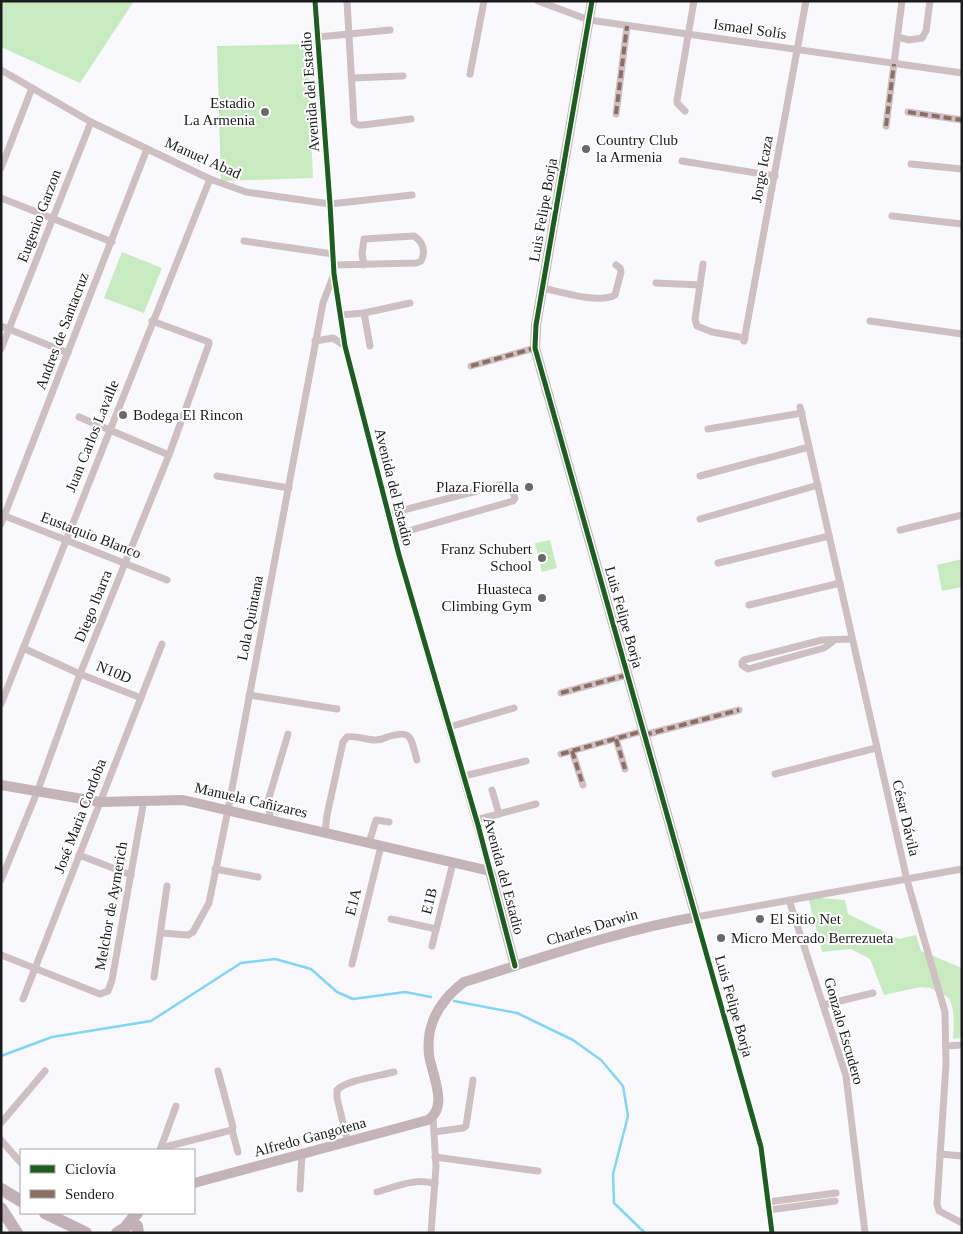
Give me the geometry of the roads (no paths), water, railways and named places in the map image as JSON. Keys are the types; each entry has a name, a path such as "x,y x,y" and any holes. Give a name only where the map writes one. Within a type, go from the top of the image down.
{"highway":[{"path":"1,1189 20,1200"},
{"path":"1,1208 17,1233"},
{"path":"47,1214 86,1233"},
{"path":"117,1233 125,1228 136,1214"}],"street":[{"name":"Avenida del Estadio","path":"315,1 333,265 345,346 388,514 464,776 515,966"},
{"path":"347,1 354,122 358,125 411,119"},
{"path":"470,74 484,1"},
{"name":"Ismael Solís","path":"538,1 589,20 962,73"},
{"name":"Luis Felipe Borja","path":"592,1 536,325 535,348 761,1148 772,1233"},
{"path":"685,111 678,104 677,100 694,1"},
{"name":"Jorge Icaza","path":"700,285 695,319 697,326 712,332 745,340 806,1"},
{"path":"886,126 902,1"},
{"path":"898,37 909,40 922,38 926,31 930,1"},
{"path":"616,114 627,26"},
{"path":"318,37 390,30"},
{"name":"Manuel Abad","path":"1,70 91,122 210,179 246,192 330,204 412,195"},
{"path":"352,78 403,76"},
{"path":"1,168 32,88"},
{"path":"908,112 962,120"},
{"name":"Eugenio Garzon","path":"1,349 91,122"},
{"name":"Andres de Santacruz","path":"1,524 147,149"},
{"path":"682,162 774,176"},
{"path":"912,164 962,169"},
{"name":"Juan Carlos Lavalle","path":"1,704 210,179"},
{"path":"1,198 112,242"},
{"path":"892,216 962,224"},
{"path":"333,265 364,265 416,264 423,257 423,245 414,236 364,239 362,254 364,265"},
{"path":"244,241 333,254"},
{"path":"656,283 700,285 703,264"},
{"path":"543,288 596,298 610,298 615,295 621,272 620,268 616,266"},
{"name":"Lola Quintana","path":"160,933 182,936 193,932 208,903 228,810 322,304 334,274"},
{"path":"340,315 364,314 410,303"},
{"path":"364,314 370,346"},
{"path":"870,320 962,334"},
{"name":"Diego Ibarra","path":"1,880 38,790 80,674 169,455 209,343 152,321"},
{"path":"1,326 68,353"},
{"path":"316,341 333,338 345,346"},
{"path":"471,366 535,348"},
{"name":"César Dávila","path":"708,429 801,410 907,880 945,1012 946,1046 937,1204 939,1211 962,1223"},
{"path":"79,417 169,455"},
{"path":"700,476 809,447"},
{"path":"217,476 289,488"},
{"path":"388,514 504,484 510,485 515,493 513,501 394,535"},
{"path":"700,519 818,486"},
{"path":"900,530 962,515"},
{"name":"Eustaquio Blanco","path":"4,516 166,580"},
{"path":"718,563 829,536"},
{"path":"749,605 840,583"},
{"path":"835,640 829,646 817,650 748,668 742,665 744,660 822,640 852,639"},
{"name":"José Maria Cordoba","path":"23,999 162,644"},
{"name":"N10D","path":"23,648 80,674 141,698"},
{"path":"561,693 627,675"},
{"path":"249,695 337,709"},
{"path":"449,727 514,708"},
{"path":"561,754 616,738 739,710"},
{"path":"325,833 327,814 343,742 347,737 356,736 376,740 403,733 411,740 417,760"},
{"path":"271,820 268,801 288,734"},
{"path":"616,738 626,769"},
{"path":"775,774 876,748"},
{"path":"572,751 583,784"},
{"path":"464,776 526,761"},
{"name":"Manuela Cañizares","path":"1,784 100,802 183,800 453,864 490,871"},
{"path":"492,790 499,814"},
{"name":"Melchor de Aymerich","path":"1,955 100,994 108,992 112,980 144,800"},
{"path":"476,820 536,804"},
{"path":"369,843 376,820 389,822"},
{"name":"E1A","path":"352,964 381,846"},
{"path":"79,855 131,875"},
{"name":"E1B","path":"432,946 453,864"},
{"path":"215,869 258,877"},
{"name":"Charles Darwin","path":"431,1233 436,1184 433,1117 439,1104 429,1055 429,1043 437,1012 452,991 464,982 651,925 962,869"},
{"path":"154,977 167,886"},
{"name":"Gonzalo Escudero","path":"789,900 846,1076 865,1233"},
{"path":"392,919 436,929"},
{"path":"824,1005 873,993"},
{"path":"946,1046 962,1045"},
{"path":"1,1123 45,1071"},
{"path":"218,1071 238,1152"},
{"path":"348,1143 337,1098 337,1090 352,1083 394,1072"},
{"path":"434,1132 466,1126 473,1080"},
{"path":"160,1149 176,1106"},
{"name":"Alfredo Gangotena","path":"195,1183 421,1123 433,1117"},
{"path":"160,1149 232,1130"},
{"path":"1,1140 20,1162"},
{"path":"300,1189 302,1154"},
{"path":"940,1154 962,1156"},
{"path":"435,1157 538,1171"},
{"path":"377,1192 416,1182 436,1184"},
{"path":"768,1202 836,1197 769,1210"},
{"path":"137,1231 141,1214"}],"waterway":[{"path":"1,1056 52,1037 151,1021 241,963 275,959 311,969 337,992 353,999 405,992 431,997"},
{"path":"454,1001 517,1013 573,1040 601,1060 623,1086 628,1116 613,1174 614,1203 645,1233"}],"place":[{"name":"Estadio La Armenia","path":"265,112"},
{"name":"Country Club la Armenia","path":"586,149"},
{"name":"Bodega El Rincon","path":"123,415"},
{"name":"Plaza Fiorella","path":"529,487"},
{"name":"Franz Schubert School","path":"542,558"},
{"name":"Huasteca Climbing Gym","path":"542,598"},
{"name":"El Sitio Net","path":"760,919"},
{"name":"Micro Mercado Berrezueta","path":"721,938"}]}
